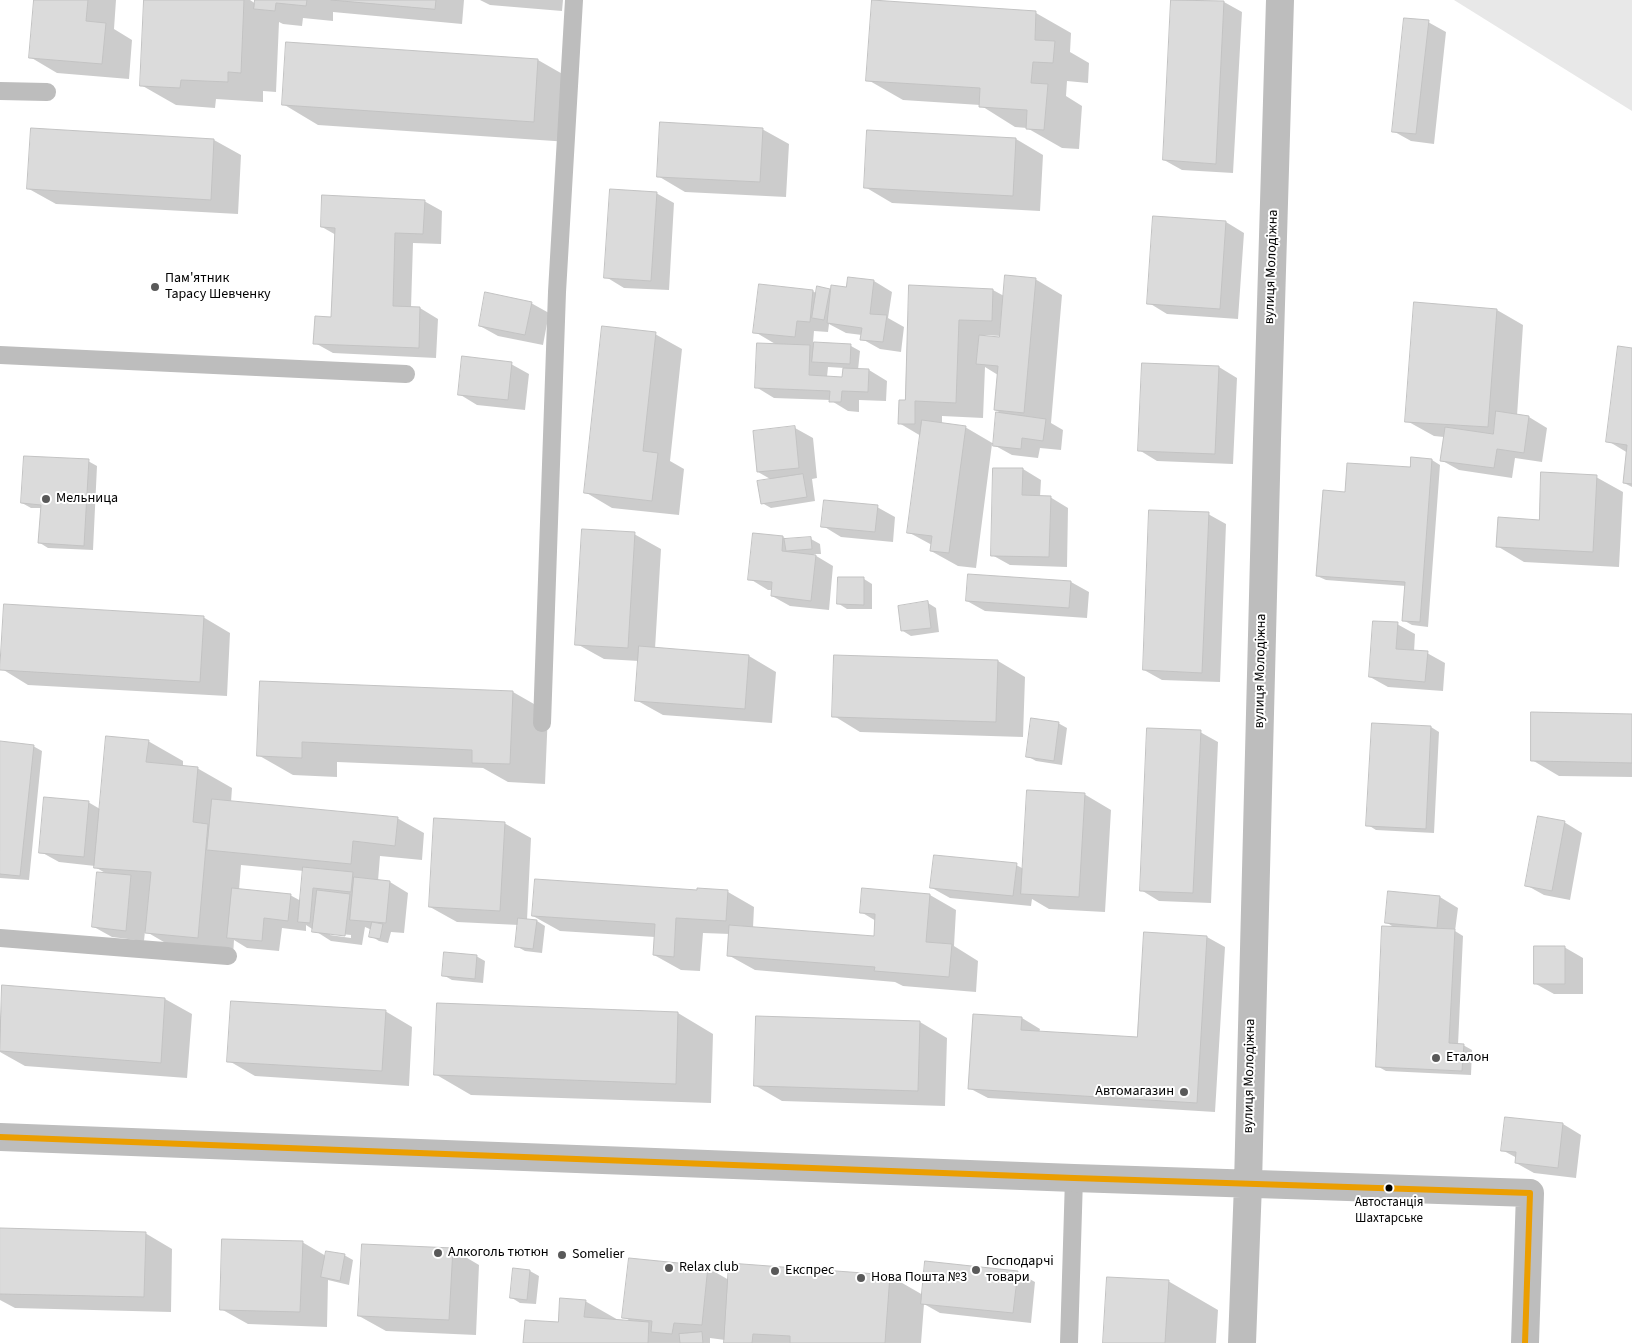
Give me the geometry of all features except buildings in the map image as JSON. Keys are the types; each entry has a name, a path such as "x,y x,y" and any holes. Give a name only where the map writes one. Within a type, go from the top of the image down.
{"street":[{"name":"вулиця Молодіжна","path":"1242,1343 1248,1184 1266,439 1280,0"},
{"path":"0,1137 1074,1178 1530,1193 1525,1343"}],"lane":[{"path":"542,723 557,292 574,0"},
{"path":"0,91 47,92"},
{"path":"0,355 406,374"},
{"path":"0,938 228,956"},
{"path":"1069,1343 1074,1178"}],"shaded area":[{"path":"1454,0 1632,0 1632,111"}],"transit line":[{"path":"0,1137 1074,1178 1530,1193 1525,1343"}],"place":[{"name":"Пам'ятник Тарасу Шевченку","path":"155,287"},
{"name":"Мельница","path":"46,499"},
{"name":"Еталон","path":"1436,1058"},
{"name":"Автомагазин","path":"1184,1092"},
{"name":"Автостанція Шахтарське","path":"1389,1188"},
{"name":"Алкоголь тютюн","path":"438,1253"},
{"name":"Somelier","path":"562,1255"},
{"name":"Relax club","path":"669,1268"},
{"name":"Господарчі товари","path":"976,1270"},
{"name":"Експрес","path":"775,1271"},
{"name":"Нова Пошта №3","path":"861,1278"}]}
